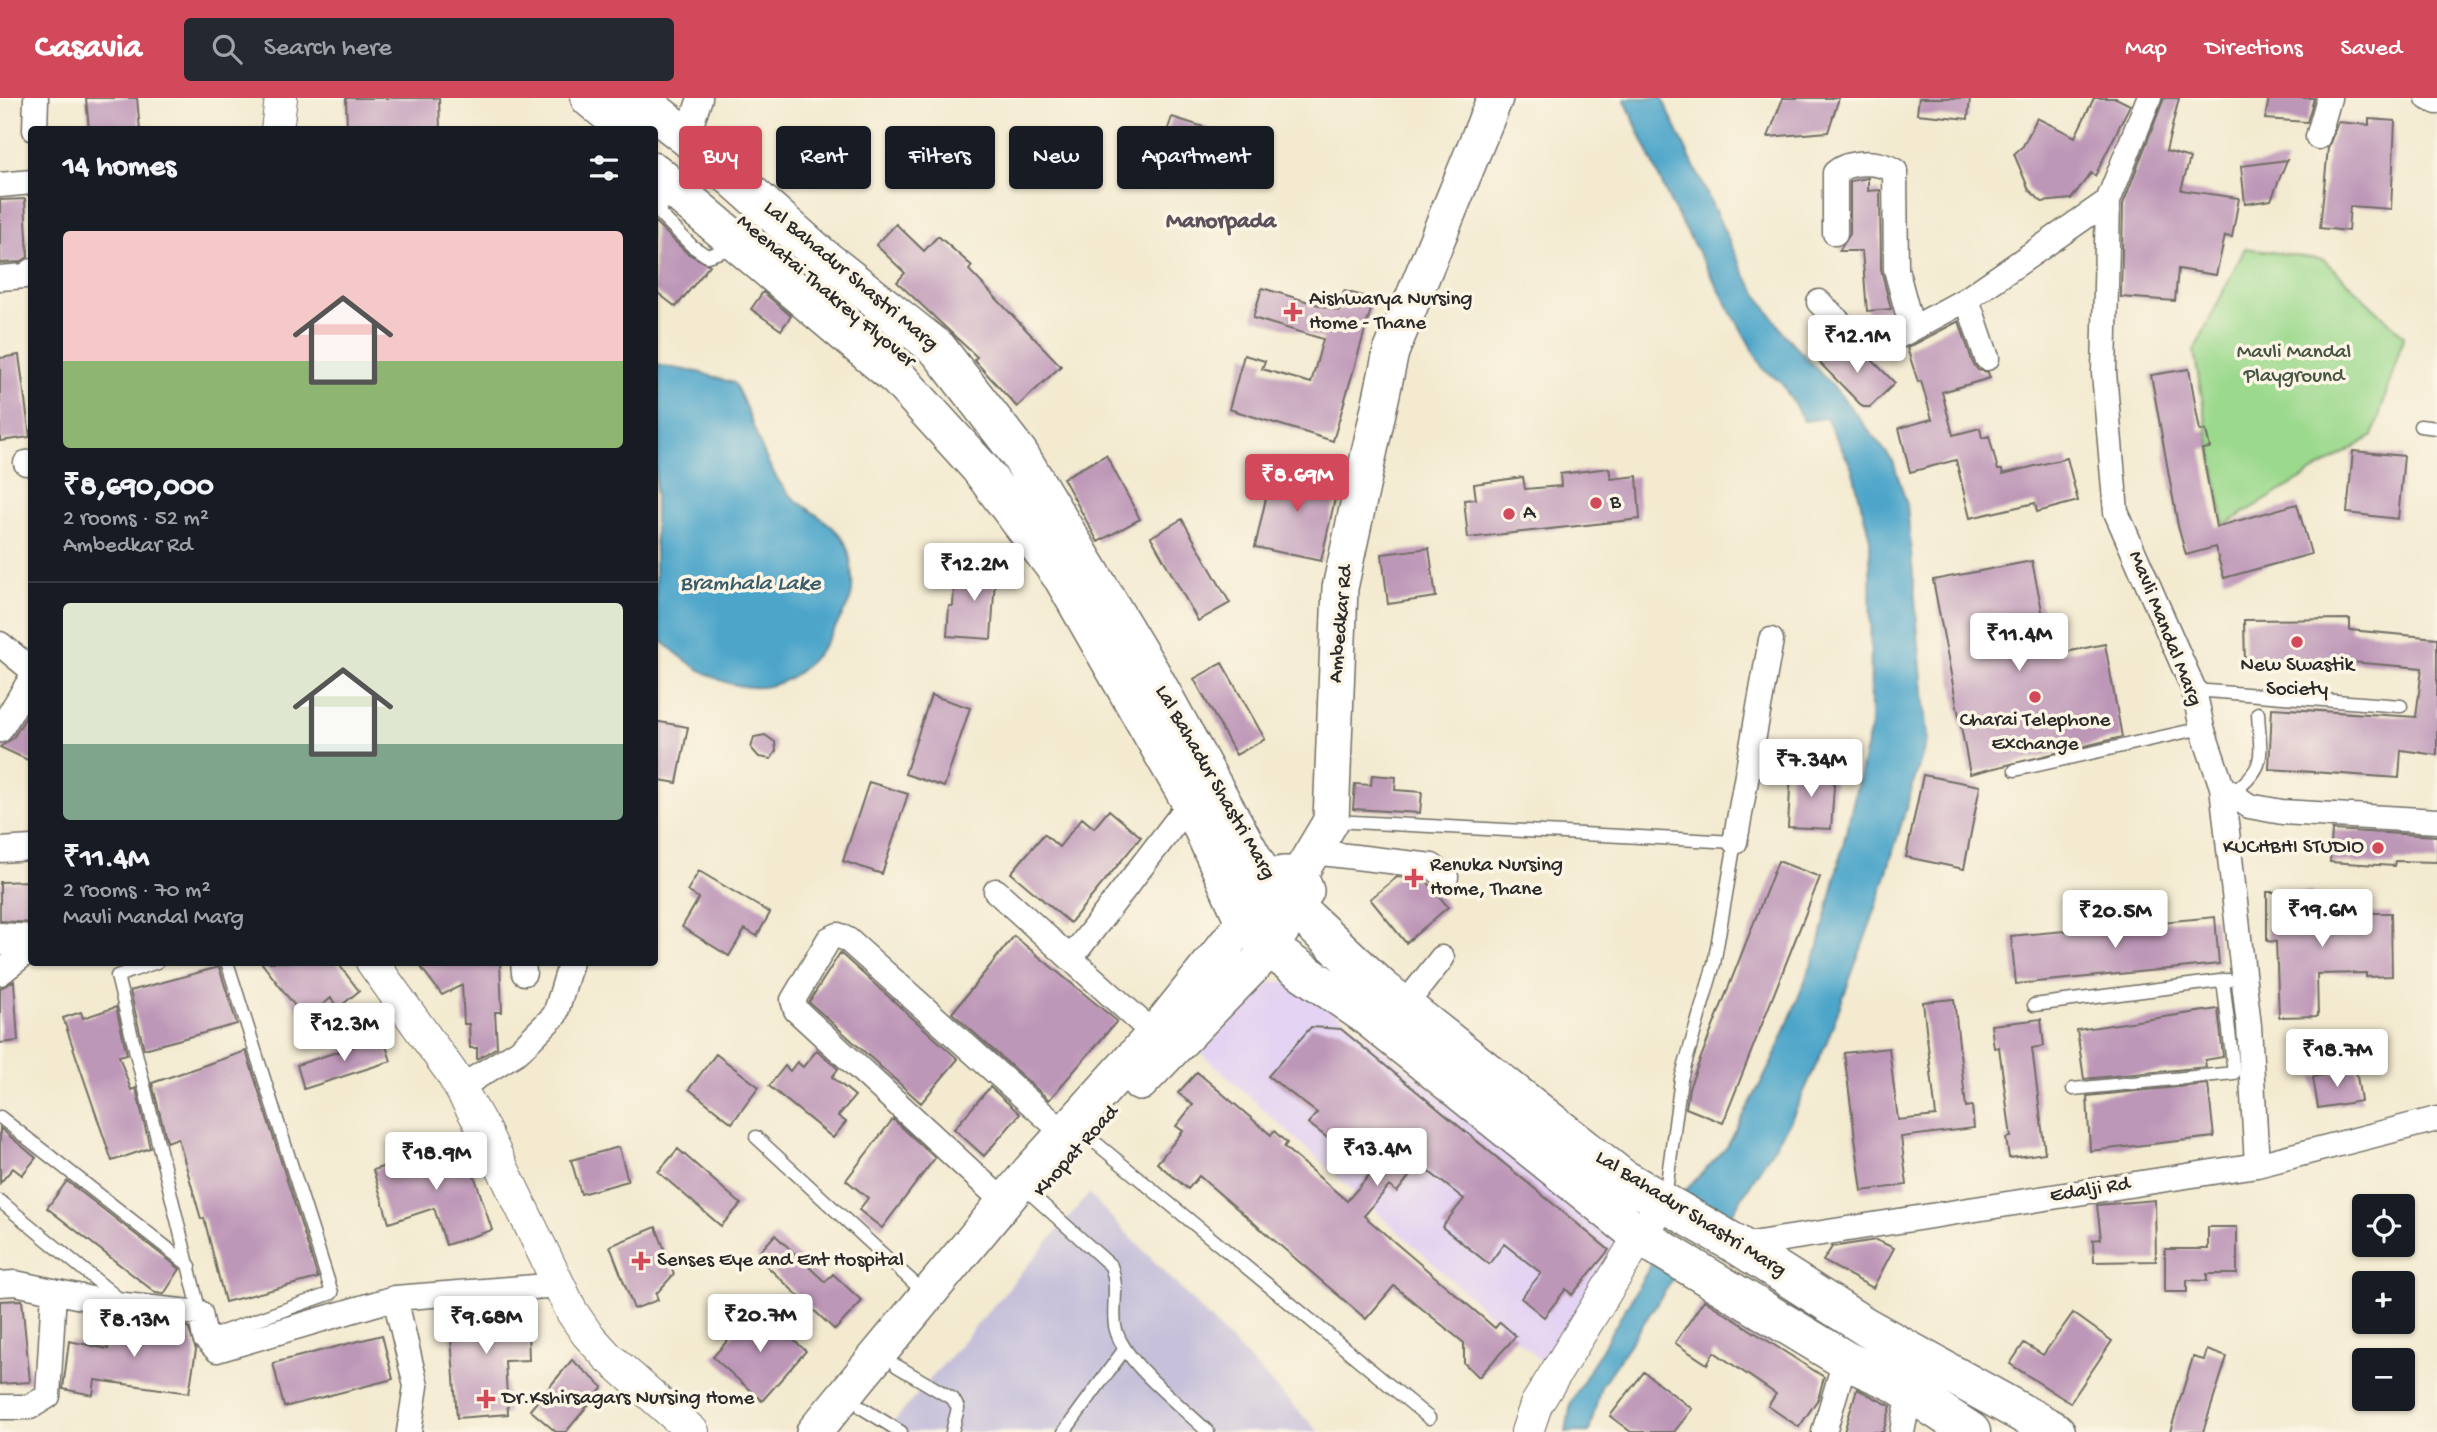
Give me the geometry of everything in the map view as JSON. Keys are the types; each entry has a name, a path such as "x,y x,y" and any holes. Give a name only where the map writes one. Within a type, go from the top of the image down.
{"main road":[{"path":"569,98 600,126"},
{"path":"590,98 624,126"},
{"name":"Lal Bahadur Shastri Marg","path":"636,98 649,126"},
{"name":"Ambedkar Rd","path":"1296,880 1331,821 1340,588 1389,363 1495,98"},
{"name":"Lal Bahadur Shastri Marg","path":"664,159 739,245 898,378 991,483 1063,578 1191,802 1244,920 1270,949 1363,1013 1640,1236 1845,1360 1899,1378 1971,1432"},
{"name":"Lal Bahadur Shastri Marg","path":"664,159 822,257 938,349 1019,454 1150,672 1263,877 1296,880 1404,1006 1622,1178 1739,1246 1866,1327 2056,1432"},
{"name":"Meenatai Thakrey Flyover","path":"664,159 922,372 982,437 1019,454"},
{"path":"982,437 991,483"},
{"name":"Khopat Road","path":"814,1432 927,1295 1075,1131 1244,920 1296,880"},
{"name":"Khopat Road","path":"1075,1131 1270,949 1296,880"},
{"name":"Khopat Road","path":"852,1420 897,1366 1020,1195"},
{"path":"1866,1327 1899,1378 1952,1392 2014,1432"}],"street":[{"path":"36,98 36,126"},
{"path":"278,126 281,98"},
{"path":"664,159 700,98"},
{"name":"Mavli Mandal Marg","path":"2149,98 2108,201 2104,373 2116,512 2194,690 2202,728 2227,791 2232,979 2249,1026 2257,1166"},
{"path":"2318,137 2329,98"},
{"path":"2428,98 2437,102"},
{"path":"1835,233 1835,173 1842,167 1864,163 1887,166 1895,171 1896,269 1912,329"},
{"path":"0,185 28,182"},
{"path":"1819,302 1854,337 1897,337 1967,299 2108,201"},
{"path":"0,278 28,274"},
{"path":"1967,299 1987,358"},
{"path":"1735,842 1771,640"},
{"path":"0,644 28,667"},
{"path":"0,730 28,684"},
{"path":"2227,791 2249,806 2282,812 2437,821"},
{"path":"1071,958 1191,802"},
{"path":"0,850 28,848"},
{"path":"1296,880 1432,866 1446,877"},
{"path":"996,891 1154,1034"},
{"path":"1020,1195 796,1010 793,1000 829,939 838,935 848,940 1075,1131"},
{"path":"0,939 28,941"},
{"path":"0,973 28,951"},
{"path":"1404,1006 1442,957"},
{"path":"375,966 460,1088 484,1130 559,1285 587,1334 693,1432"},
{"path":"460,1088 519,1051 555,1016 570,966"},
{"name":"Edalji Rd","path":"1739,1246 2257,1166 2437,1119"},
{"path":"1527,1432 1535,1405 1664,1202"},
{"path":"0,1284 15,1283 127,1305 200,1313 205,1338 217,1350 395,1298 559,1285"},
{"path":"0,1407 30,1407 48,1396 54,1291"},
{"path":"395,1298 416,1386 410,1432"},
{"path":"1824,1432 1845,1360"},
{"path":"1899,1378 1902,1432"}],"lane":[{"path":"2420,426 2437,428"},
{"path":"2194,690 2401,706"},
{"path":"2227,791 2253,777 2258,769 2258,713"},
{"path":"2015,770 2202,728"},
{"path":"1331,821 1735,842 1714,964 1681,1079 1664,1202"},
{"path":"146,966 117,976 200,1313"},
{"path":"205,1338 332,1293 229,966"},
{"path":"2034,1005 2232,979 2234,1073 2073,1089"},
{"path":"0,1116 190,1266"},
{"path":"1075,1131 1429,1418"},
{"path":"756,1137 927,1295"},
{"path":"1020,1195 1111,1266 1117,1282 1115,1325 1124,1350 1208,1432"},
{"path":"0,1201 127,1305"},
{"path":"1064,1432 1124,1350"},
{"path":"897,1366 953,1399 958,1408 952,1432"},
{"path":"852,1420 901,1432"}],"shaded area":[{"path":"1295,980 1614,1234 1618,1251 1542,1362 1200,1052 1271,983"},
{"path":"1089,1194 1319,1432 885,1432"}],"green space":[{"name":"Mavli Mandal Playground","path":"2245,248 2324,260 2404,336 2373,436 2224,525 2194,351"}],"water":[{"path":"1624,98 1662,98 1745,275 1784,334 1838,392 1893,461 1907,505 1927,739 1876,908 1827,1041 1791,1120 1729,1218 1684,1192 1727,1147 1773,1060 1819,946 1871,727 1870,539 1852,468 1826,418 1804,421 1781,382 1764,370 1670,202"},
{"name":"Bramhala Lake","path":"658,365 698,372 734,383 778,480 787,492 838,533 848,550 851,567 851,597 847,606 824,646 793,676 780,683 751,687 724,682 687,661 658,637"},
{"path":"1652,1263 1676,1275 1601,1386 1589,1432 1566,1432 1571,1402"}],"building":[{"path":"86,98 137,98 140,126 89,126"},
{"path":"346,98 439,98 440,126 347,126"},
{"path":"1783,98 1839,98 1828,132 1768,137"},
{"path":"1919,98 1970,98 1968,119 1917,114"},
{"path":"2094,98 2116,98 2130,105 2095,176 2091,173 2071,199 2042,202 2029,190 2014,154 2023,146 2037,118 2075,137"},
{"path":"2164,98 2179,98 2166,151 2190,158 2181,190 2239,198 2232,237 2225,236 2216,275 2178,269 2175,301 2121,297 2123,204"},
{"path":"2269,98 2314,98 2307,122 2265,119"},
{"path":"1172,117 1200,126 1169,126"},
{"path":"2369,119 2395,121 2391,209 2350,206 2348,231 2320,228 2328,148 2338,122 2369,125"},
{"path":"2287,160 2271,200 2245,204 2241,166"},
{"path":"1868,178 1868,191 1880,190 1881,269 1891,309 1867,311 1862,251 1839,251 1850,234 1850,181"},
{"path":"25,199 28,257 20,262 0,263 0,200"},
{"path":"896,224 924,251 938,236 972,266 969,270 1061,366 1017,407 974,360 977,357 897,282 905,273 876,245"},
{"path":"658,225 687,253 710,265 676,307 658,293"},
{"path":"1262,288 1339,311 1344,291 1374,299 1333,441 1229,409 1244,355 1265,361 1262,369 1311,383 1323,339 1253,318"},
{"path":"763,292 791,316 781,330 751,309"},
{"path":"1959,321 1973,363 1978,370 1988,372 1990,378 1942,392 1953,435 1980,428 1982,438 1989,436 1998,470 2002,470 2003,474 2067,458 2078,501 2037,512 2035,503 1970,518 1956,460 1910,472 1899,428 1932,419 1921,381 1918,382 1907,348"},
{"path":"1835,343 1850,359 1857,352 1864,352 1895,383 1870,407 1863,407 1817,360"},
{"path":"19,355 28,437 0,441 0,358"},
{"path":"2189,369 2200,431 2206,430 2210,448 2202,449 2216,527 2297,504 2311,554 2224,578 2215,547 2186,555 2178,526 2151,375"},
{"path":"2353,451 2404,456 2398,519 2347,513"},
{"path":"1106,455 1140,519 1098,542 1063,478"},
{"path":"1273,467 1339,481 1321,561 1255,547"},
{"path":"1609,468 1611,479 1637,476 1640,519 1468,538 1464,500 1476,499 1474,484 1523,477 1525,489 1561,486 1560,474"},
{"path":"1182,519 1230,603 1198,621 1151,537"},
{"path":"1429,548 1436,597 1388,604 1382,554"},
{"name":"Charai Telephone Exchange","path":"2032,561 2051,655 2105,644 2122,737 1970,774 1933,580"},
{"path":"965,562 996,564 991,639 947,636 949,606 953,606 954,587 963,588"},
{"path":"2350,619 2350,630 2437,638 2437,755 2401,750 2399,778 2269,769 2272,708 2416,717 2422,668 2350,662 2245,665 2244,620"},
{"path":"1222,663 1265,739 1236,755 1194,679"},
{"path":"931,695 970,708 944,787 905,774"},
{"path":"28,714 28,760 0,747 13,738"},
{"path":"658,722 688,727 677,783 658,780"},
{"path":"765,735 775,742 776,751 771,759 759,757 751,748 754,737"},
{"path":"1791,769 1835,772 1831,829 1788,827"},
{"path":"1372,775 1396,777 1395,790 1422,792 1420,813 1353,809 1355,784 1371,785"},
{"path":"1923,775 1980,786 1964,869 1906,857"},
{"path":"869,782 908,794 882,874 843,861"},
{"path":"1109,810 1141,837 1070,923 1011,873 1044,834 1059,847 1082,818 1094,828"},
{"path":"2332,830 2437,836 2437,862 2395,861 2394,866 2330,862"},
{"path":"1778,861 1820,877 1723,1123 1686,1108 1689,1088"},
{"path":"699,871 770,913 757,936 745,929 729,956 682,927 699,898 687,891"},
{"path":"1397,877 1426,880 1448,907 1406,943 1370,899"},
{"path":"28,881 28,923 0,921 0,882"},
{"path":"2267,892 2312,892 2312,920 2368,919 2368,913 2391,913 2392,976 2366,977 2366,973 2317,974 2318,1016 2279,1017 2276,942 2267,941"},
{"path":"2215,917 2219,964 2016,984 2011,936"},
{"path":"1014,936 1117,1021 1049,1100 952,1013"},
{"path":"840,953 958,1059 921,1103 809,1002"},
{"path":"264,966 340,966 359,991 338,1008 331,998 305,1019"},
{"path":"420,966 500,966 502,1012 495,1012 497,1047 477,1059 477,1048 470,1048 469,1024 464,1024 462,985 442,995"},
{"path":"219,967 237,1024 144,1049 130,991"},
{"path":"14,981 18,1041 0,1043 0,988"},
{"path":"1954,999 1966,1107 1972,1106 1974,1128 1901,1137 1907,1185 1862,1191 1844,1053 1889,1048 1898,1120 1936,1116 1923,1002"},
{"path":"116,1007 127,1054 119,1056 131,1090 136,1088 150,1148 112,1161 63,1018 81,1012 83,1018"},
{"path":"2218,1009 2223,1057 2205,1060 2206,1067 2084,1079 2077,1030"},
{"path":"2041,1019 2044,1046 2032,1048 2045,1153 2009,1158 2006,1138 2011,1137 1999,1047 1994,1048 1991,1025"},
{"path":"1311,1027 1341,1029 1609,1250 1572,1295 1566,1289 1544,1317 1521,1298 1541,1273 1504,1244 1489,1264 1442,1227 1464,1199 1419,1164 1397,1192 1389,1186 1364,1216 1495,1328 1500,1322 1516,1336 1479,1377 1464,1363 1464,1343 1394,1286 1366,1319 1199,1176 1188,1189 1157,1163 1183,1131 1176,1126 1193,1105 1178,1093 1197,1072 1271,1135 1274,1131 1287,1143 1284,1147 1347,1201 1372,1172 1308,1123 1317,1113 1268,1076"},
{"path":"383,1037 391,1061 304,1089 297,1065"},
{"path":"817,1050 838,1069 832,1077 855,1096 838,1116 846,1122 833,1138 769,1086 785,1066 790,1071 797,1062 803,1067"},
{"path":"246,1051 318,1278 225,1302 204,1218 201,1219 178,1138 167,1142 152,1083"},
{"path":"716,1054 759,1087 732,1123 689,1089"},
{"path":"2356,1070 2361,1101 2318,1108 2313,1077"},
{"path":"2208,1084 2214,1137 2090,1151 2087,1096"},
{"path":"990,1087 1020,1114 984,1156 954,1129"},
{"path":"893,1119 935,1158 882,1228 859,1210 868,1198 846,1180"},
{"path":"0,1128 36,1158 22,1175 13,1168 0,1183"},
{"path":"463,1141 492,1230 446,1245 434,1208 389,1223 373,1170"},
{"path":"619,1147 628,1181 581,1194 571,1160"},
{"path":"678,1149 741,1204 721,1226 658,1172"},
{"path":"67,1181 180,1269 164,1294 156,1293 47,1208"},
{"path":"2155,1200 2156,1261 2094,1262 2093,1240 2101,1239 2097,1205"},
{"path":"656,1227 674,1274 656,1294 658,1300 634,1309 610,1246"},
{"path":"2208,1227 2237,1227 2237,1274 2207,1274 2207,1281 2187,1280 2187,1292 2165,1292 2165,1249 2208,1249"},
{"path":"775,1235 825,1282 833,1274 862,1301 835,1330 756,1256"},
{"path":"1876,1240 1894,1248 1873,1288 1823,1261 1832,1247"},
{"path":"22,1300 30,1382 0,1384 0,1301"},
{"path":"1704,1300 1824,1377 1818,1399 1799,1427 1768,1406 1776,1394 1714,1352 1707,1364 1675,1343"},
{"path":"527,1302 529,1360 505,1361 508,1414 457,1418 449,1311"},
{"path":"757,1307 806,1351 762,1401 713,1357"},
{"path":"2073,1313 2112,1341 2070,1403 2010,1364 2024,1343 2043,1355"},
{"path":"112,1319 188,1327 196,1350 189,1393 95,1380 93,1395 63,1389 69,1341 108,1349"},
{"path":"382,1335 393,1379 284,1407 273,1363"},
{"path":"2207,1350 2227,1357 2203,1432 2170,1432 2193,1357 2204,1360"},
{"path":"572,1360 603,1387 566,1432 556,1432 530,1410"},
{"path":"1644,1372 1692,1409 1674,1432 1631,1432 1610,1416"},
{"path":"1857,1389 1891,1406 1883,1432 1844,1432"}],"place":[{"name":"Aishwarya Nursing Home - Thane","path":"1293,312"},
{"name":"B","path":"1596,503"},
{"name":"A","path":"1509,514"},
{"name":"New Swastik Society","path":"2297,642"},
{"name":"Charai Telephone Exchange","path":"2035,697"},
{"name":"KUCHBHI STUDIO","path":"2378,848"},
{"name":"Renuka Nursing Home, Thane","path":"1414,878"},
{"name":"Senses Eye and Ent Hospital","path":"641,1261"},
{"name":"Dr.Kshirsagars Nursing Home","path":"486,1399"}],"district":[{"name":"Manorpada","path":"1221,222"}]}
